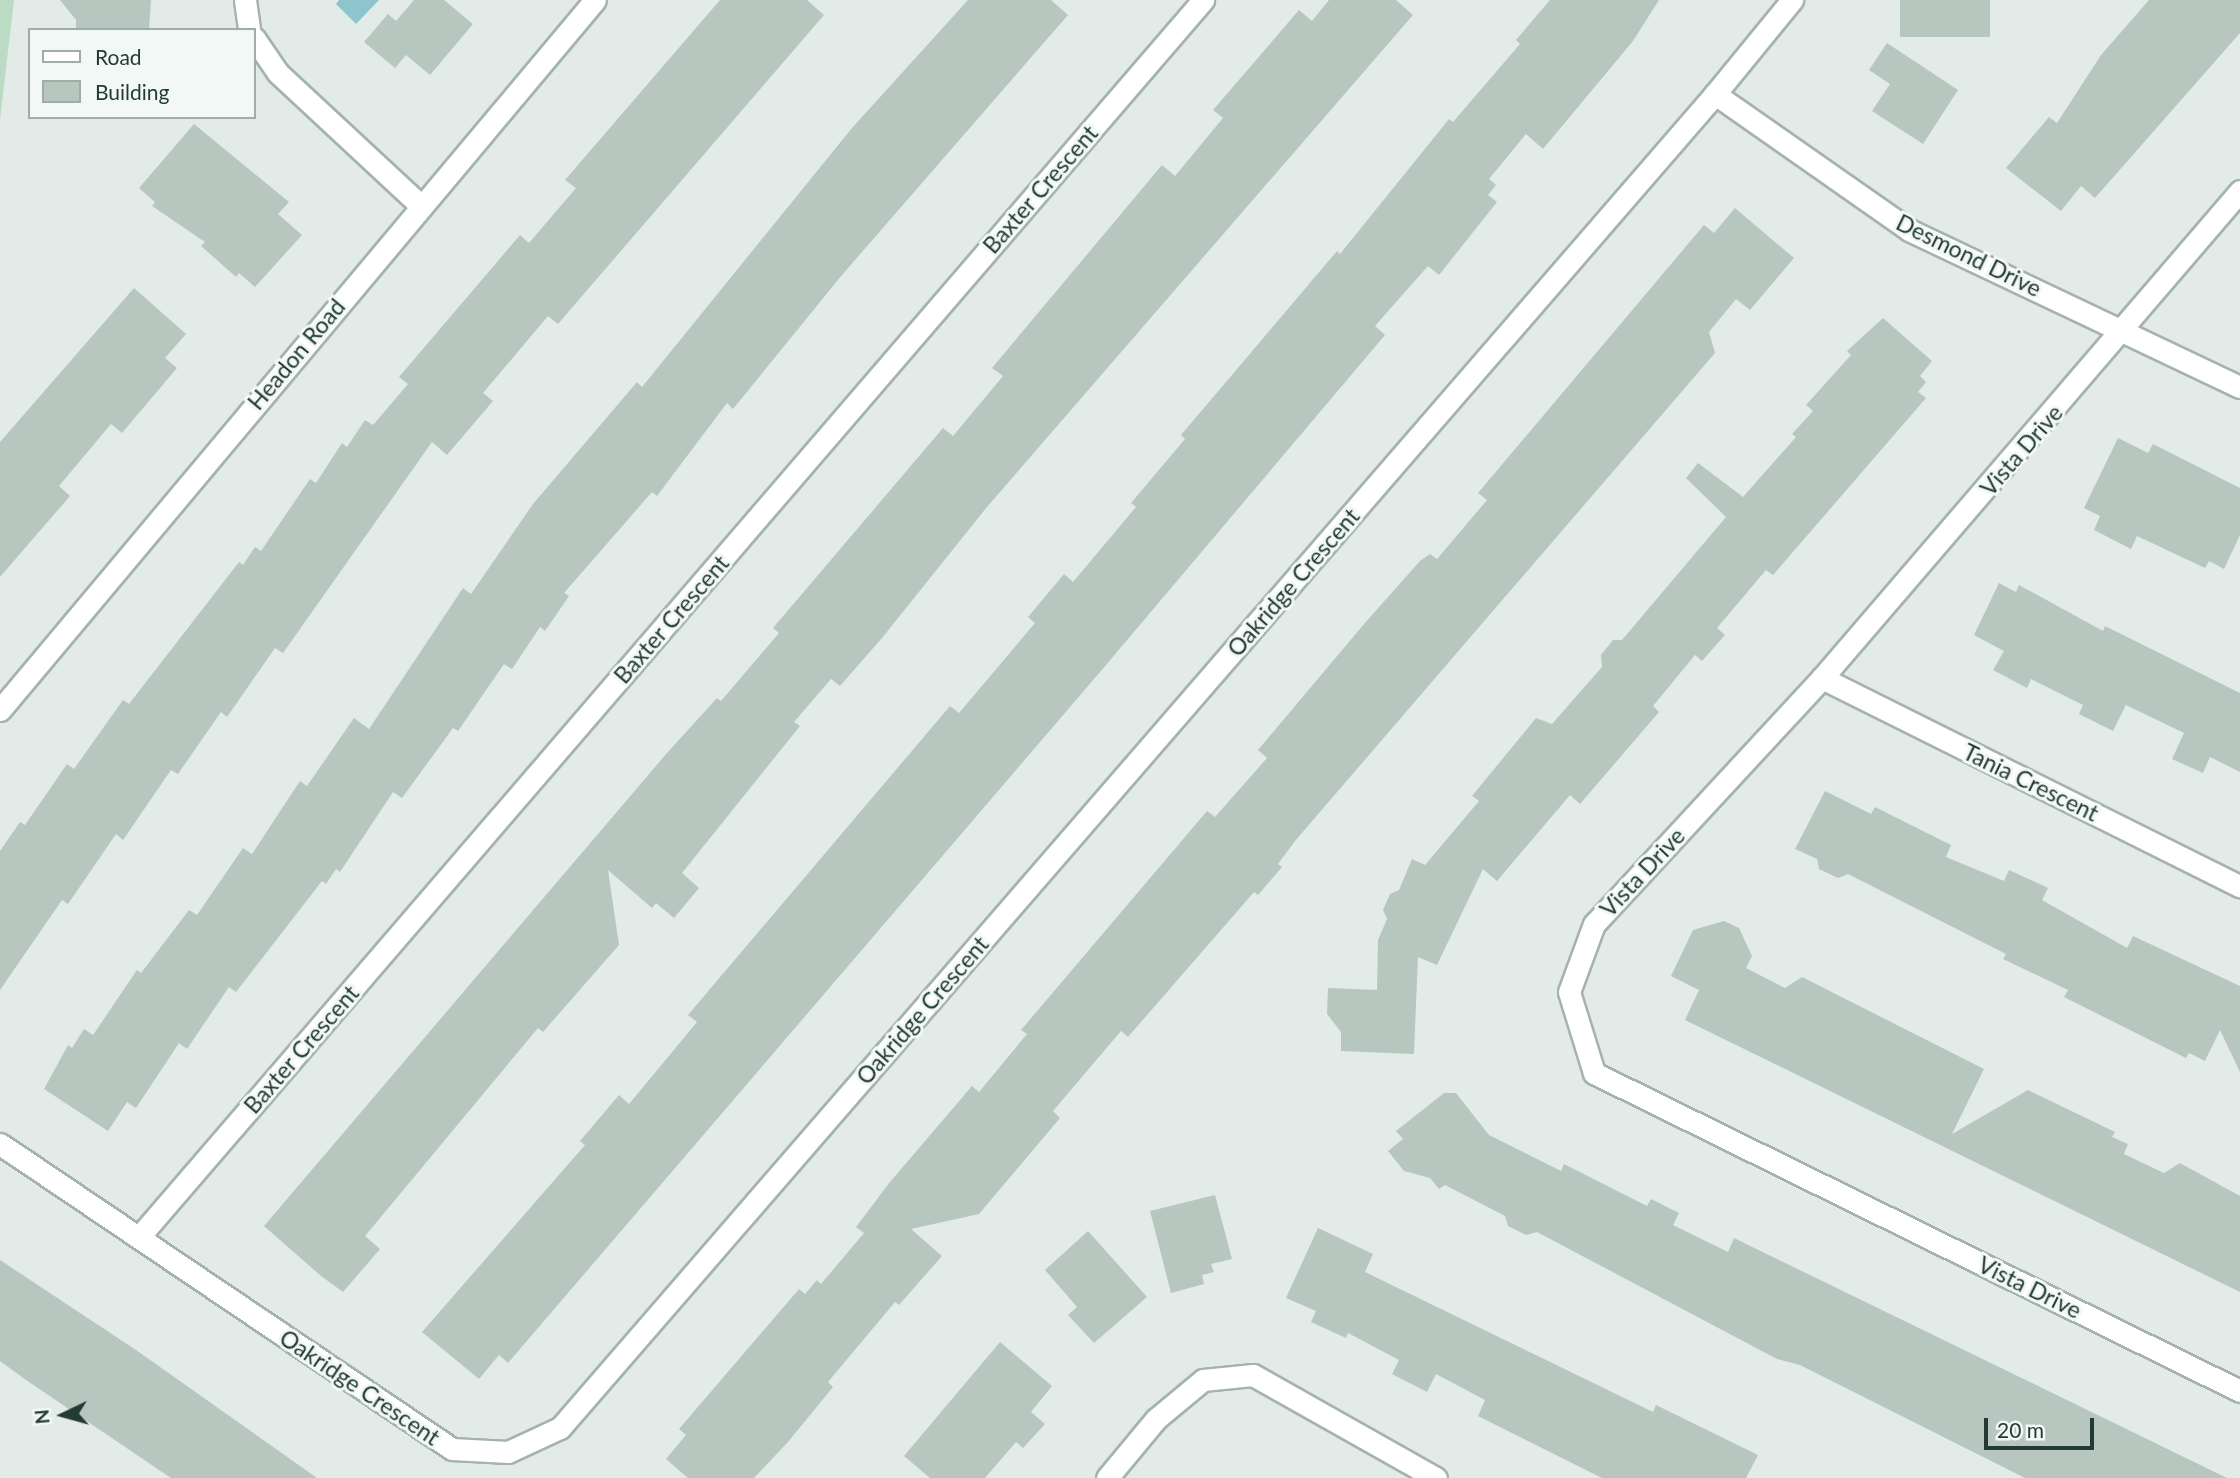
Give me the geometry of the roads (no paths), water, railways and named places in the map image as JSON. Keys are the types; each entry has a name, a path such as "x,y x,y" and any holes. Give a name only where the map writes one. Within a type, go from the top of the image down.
{"street":[{"path":"245,0 249,28"},
{"name":"Headon Road","path":"0,710 595,0"},
{"name":"Baxter Crescent","path":"139,1237 1203,0"},
{"path":"1715,94 1792,0"},
{"path":"256,41 278,73 421,205"},
{"name":"Oakridge Crescent","path":"0,1144 452,1449 508,1452 560,1428 1715,94"},
{"name":"Desmond Drive","path":"1715,94 1909,230 2126,329 2240,387"},
{"name":"Vista Drive","path":"2240,191 2126,329 1822,678 1594,924 1569,992 1594,1073 2240,1391"},
{"name":"Tania Crescent","path":"1822,678 2240,886"},
{"path":"1107,1478 1156,1419 1203,1380 1253,1376 1436,1478"}],"water":[{"path":"339,0 379,0 356,24 336,4"}]}
